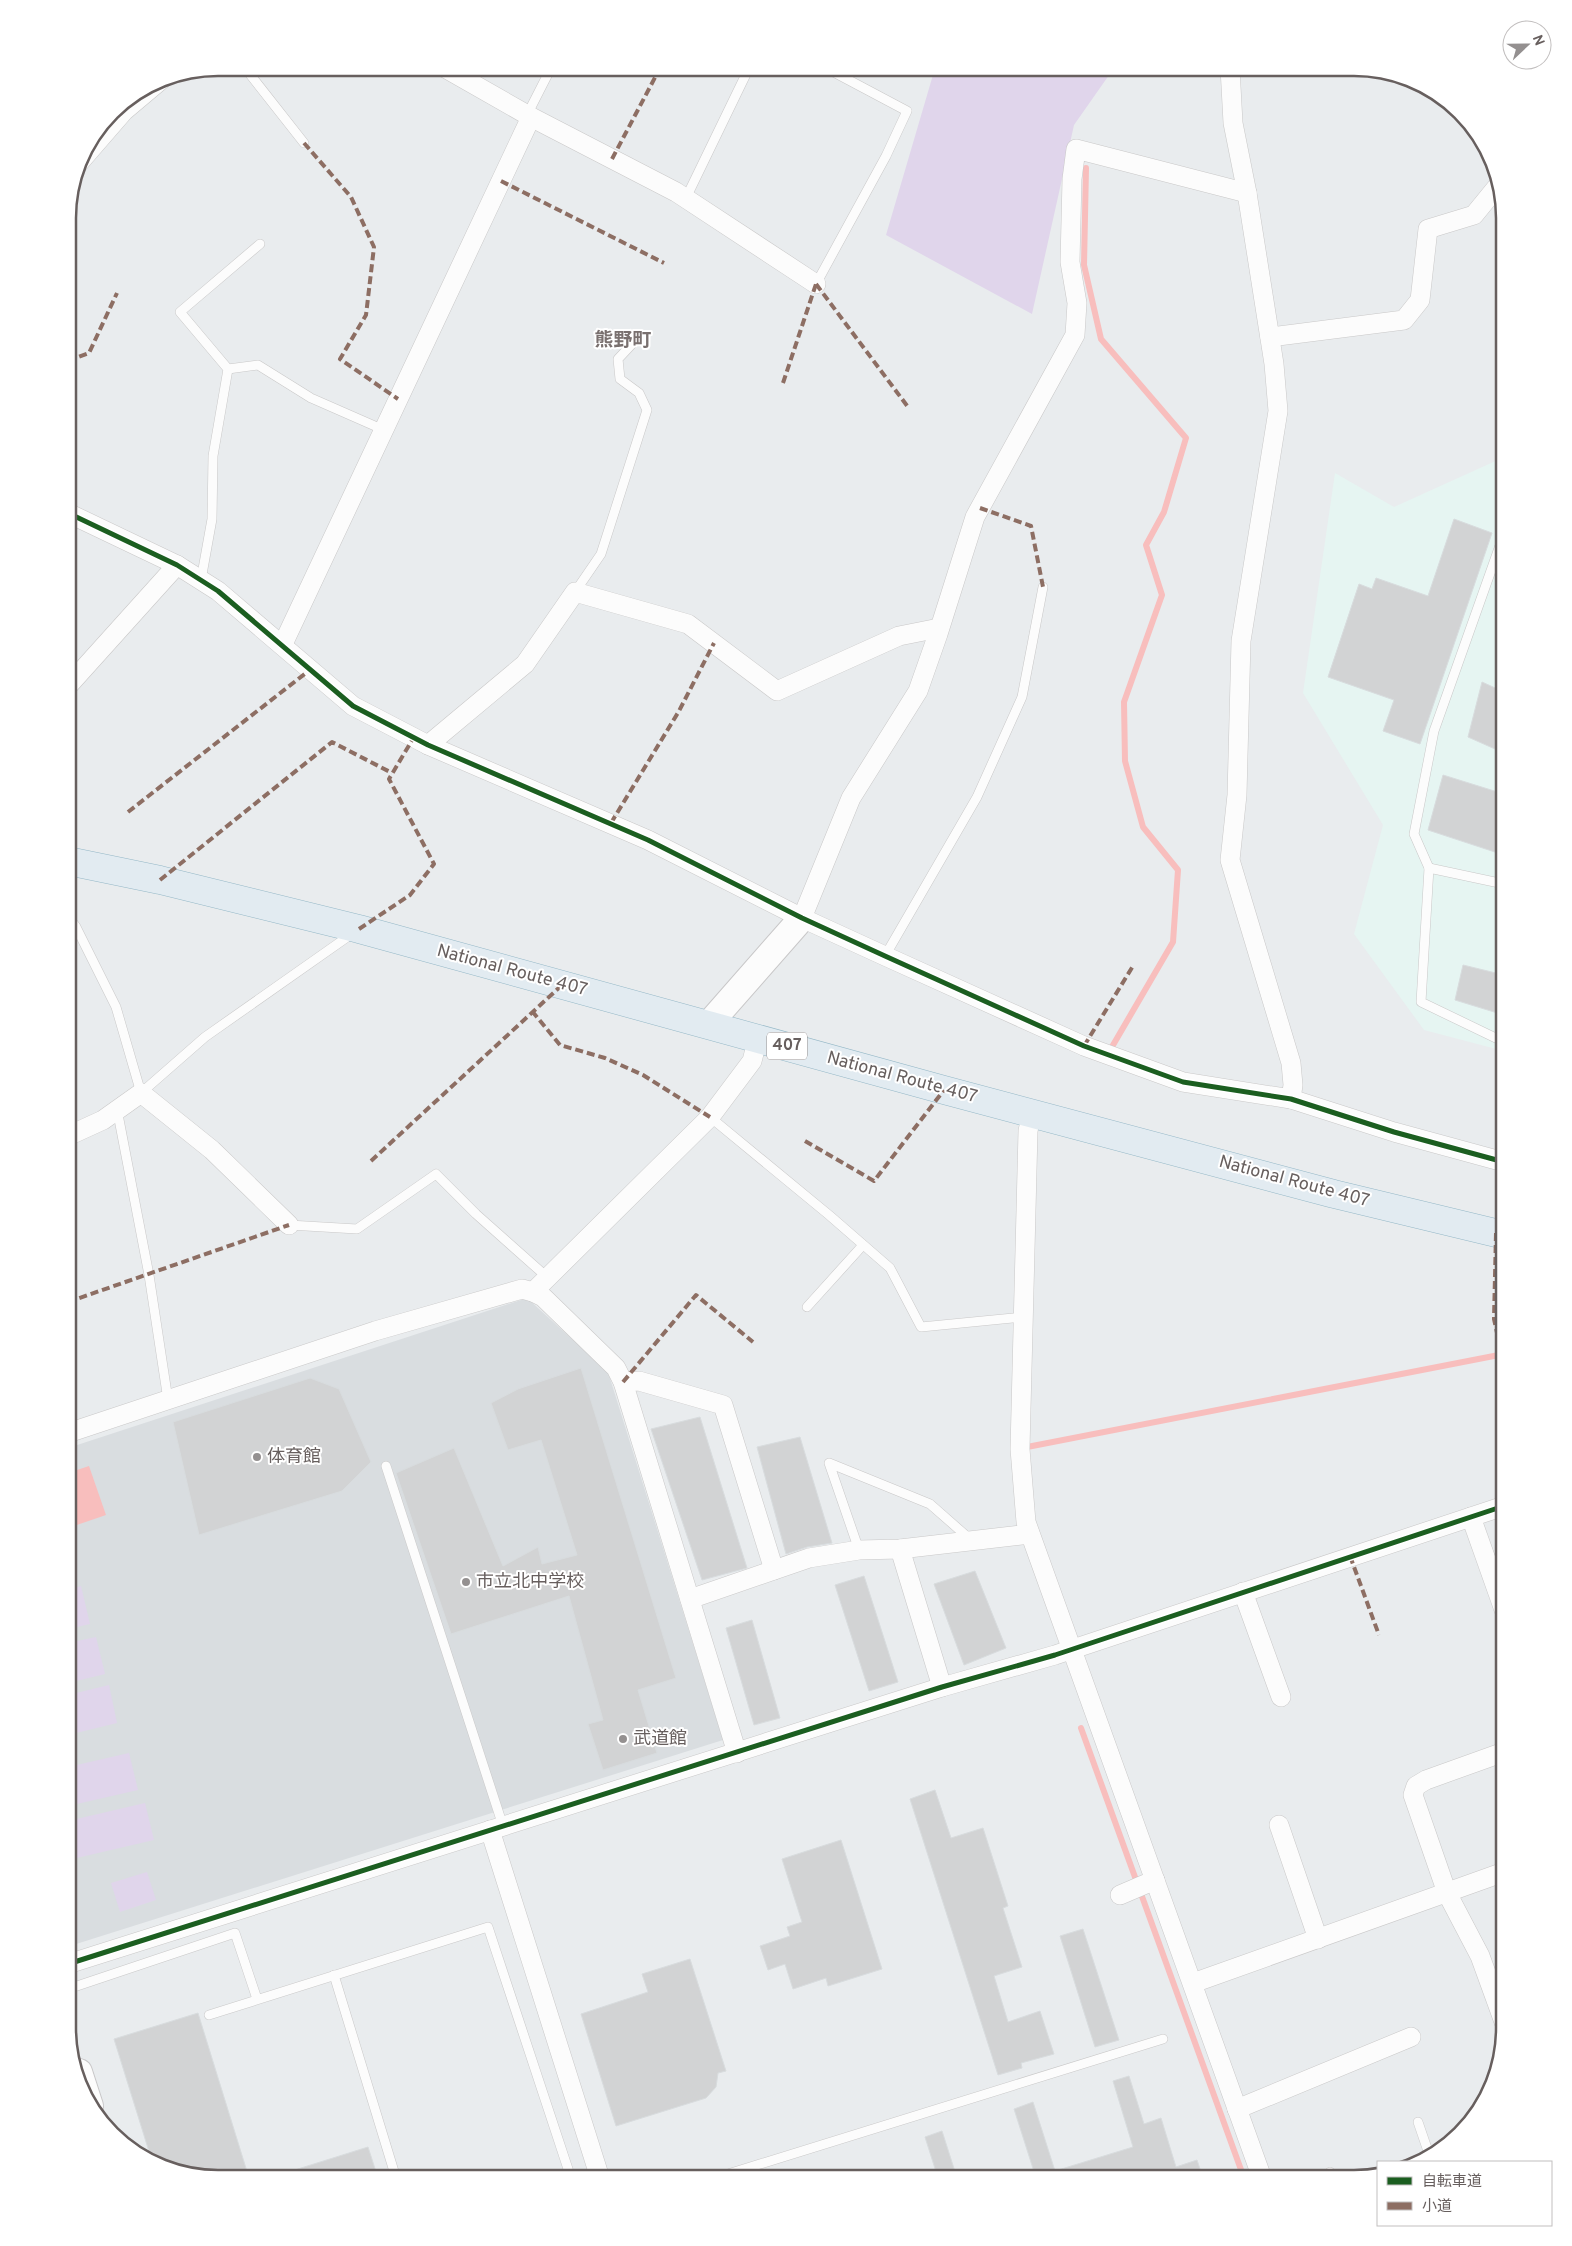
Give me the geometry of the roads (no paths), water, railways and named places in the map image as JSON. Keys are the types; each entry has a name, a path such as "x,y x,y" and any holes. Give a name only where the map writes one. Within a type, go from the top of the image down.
{"highway":[{"name":"National Route 407","path":"77,863 142,876 359,929 944,1090 1334,1194 1496,1233"}],"street":[{"path":"459,76 529,116 686,198 816,284"},
{"path":"1230,77 1233,123 1247,193 1270,338 1278,411 1241,640 1237,795 1230,860 1290,1063 1293,1085 1291,1098"},
{"path":"282,644 384,430 529,116"},
{"path":"107,131 117,119"},
{"path":"708,1024 802,918 851,798 918,690 975,517 1075,335 1077,303 1070,262 1072,179 1076,149 1247,193"},
{"path":"1270,338 1404,320 1420,300 1428,229 1474,215 1493,191"},
{"path":"77,517 178,566 218,591 353,706 428,745 648,840 802,918 885,956 1084,1046 1183,1082 1291,1098 1394,1132 1496,1160"},
{"path":"77,676 178,566"},
{"path":"428,745 525,664 575,592 688,624 777,691 899,636 940,628"},
{"path":"533,1292 710,1117 752,1061 758,1038"},
{"path":"76,1132 103,1120 117,1108 141,1094 212,1150 289,1225"},
{"path":"1032,1112 1028,1131 1020,1449 1026,1522 1259,2170"},
{"path":"76,1430 375,1331 522,1289 533,1292 543,1297 616,1368 623,1382 738,1753"},
{"path":"623,1382 639,1380 723,1405 774,1570"},
{"path":"76,1961 942,1687 1071,1650 1496,1509"},
{"path":"1471,1518 1496,1588"},
{"path":"690,1599 809,1558 859,1550 900,1548 1030,1534"},
{"path":"900,1548 942,1687"},
{"path":"1243,1592 1281,1697"},
{"path":"1496,1755 1426,1780 1416,1786 1412,1796 1447,1893 1480,1956 1496,2000"},
{"path":"1279,1825 1318,1939"},
{"path":"497,1828 597,2169"},
{"path":"1192,1983 1496,1875"},
{"path":"1120,1895 1155,1880"},
{"path":"1238,2109 1411,2038"}],"lane":[{"path":"251,76 304,143"},
{"path":"529,116 548,76"},
{"path":"686,198 745,76"},
{"path":"816,284 886,156 908,111 842,77"},
{"path":"201,580 212,519 213,456 228,369 180,312 260,244"},
{"path":"575,592 601,554 647,410 639,393 620,379 618,359 633,343"},
{"path":"228,369 258,365 310,398 384,430"},
{"path":"1496,557 1434,731 1427,759 1414,834 1429,868 1420,1002 1496,1038"},
{"path":"885,956 977,796 1022,697 1043,586"},
{"path":"1429,868 1496,882"},
{"path":"77,932 116,1007 141,1094 205,1037 359,929"},
{"path":"117,1108 149,1275 168,1400"},
{"path":"710,1117 890,1268 920,1327 1023,1317"},
{"path":"289,1225 357,1229 436,1174 476,1214 548,1278"},
{"path":"807,1307 863,1245"},
{"path":"859,1550 829,1463 930,1504 971,1541"},
{"path":"386,1466 497,1828"},
{"path":"209,2014 488,1927 567,2169"},
{"path":"76,1986 234,1933 256,1999"},
{"path":"334,1975 393,2169"},
{"path":"743,2169 1163,2040"},
{"path":"1418,2122 1427,2149"}],"waterway":[{"path":"1086,168 1084,265 1101,339 1186,438 1164,512 1146,545 1162,595 1124,702 1125,761 1143,827 1178,870 1173,942 1109,1052"},
{"path":"1022,1448 1496,1356"},
{"path":"1081,1728 1241,2170"}],"place":[{"name":"体育館","path":"257,1457"},
{"name":"市立北中学校","path":"466,1582"},
{"name":"武道館","path":"623,1739"}],"district":[{"name":"熊野町","path":"623,341"}]}
